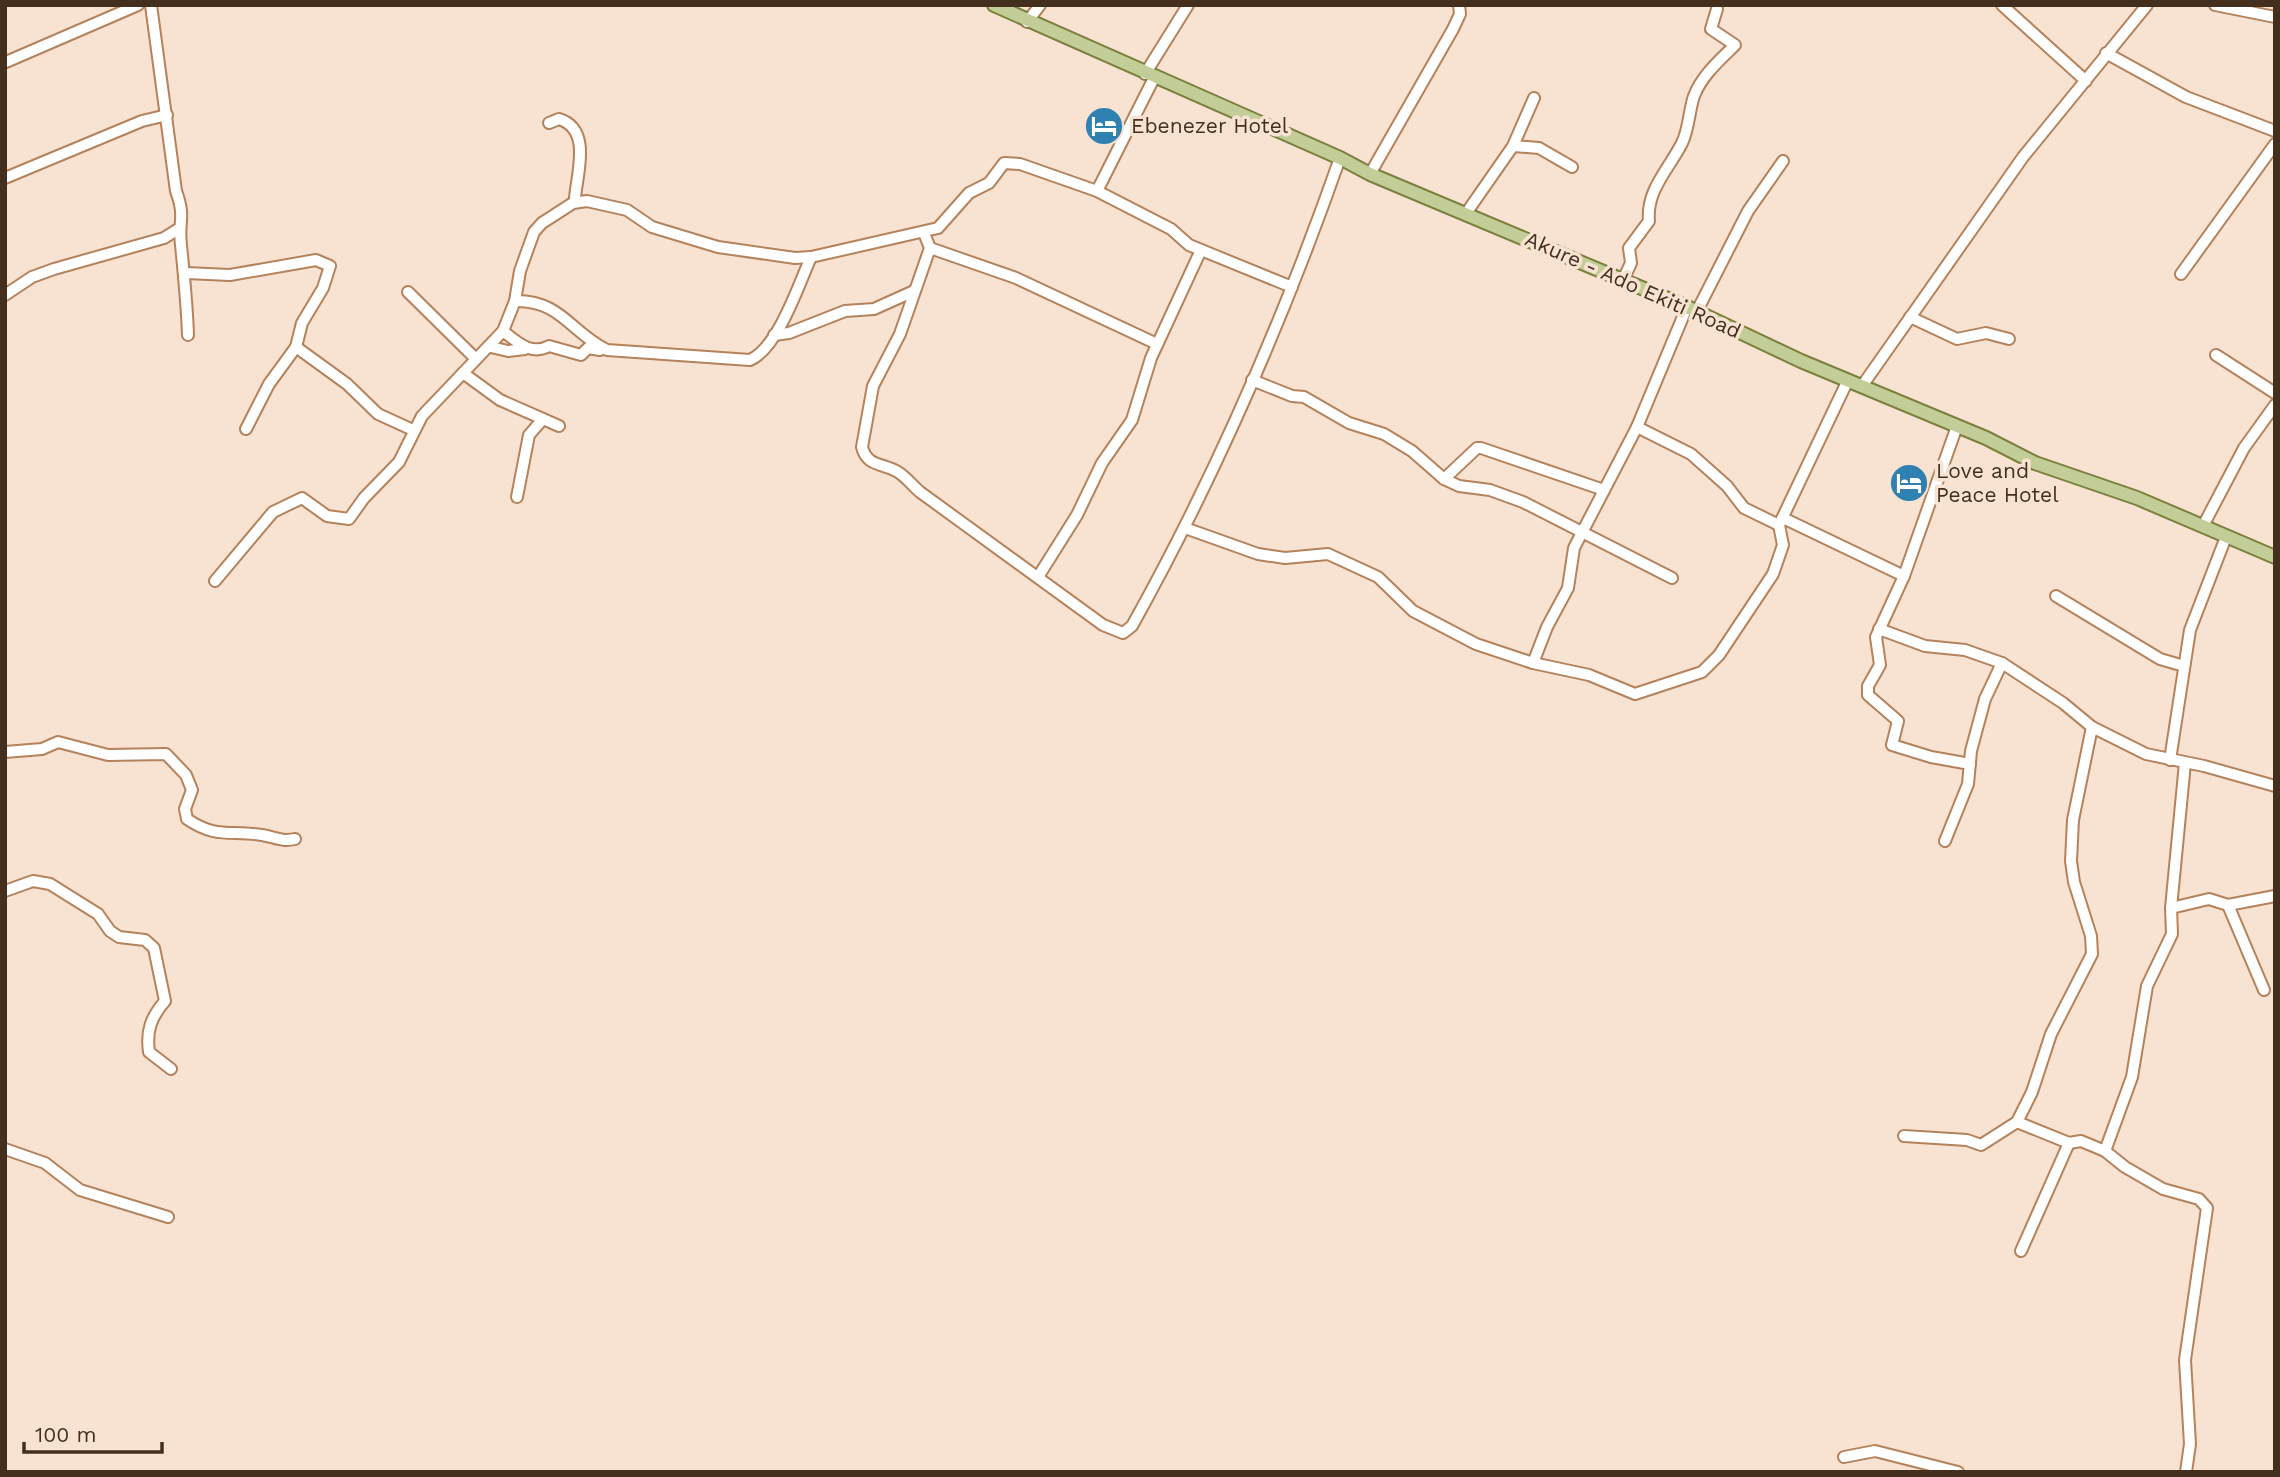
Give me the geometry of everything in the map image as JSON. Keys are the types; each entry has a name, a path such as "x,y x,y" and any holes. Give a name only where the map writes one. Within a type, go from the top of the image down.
{"main road":[{"name":"Akure - Ado Ekiti Road","path":"994,5 1149,76 1340,158 1370,174 1467,212 1692,309 1801,361 1957,426 2035,463 2137,498 2275,557"}],"street":[{"path":"6,62 107,22 138,5"},
{"path":"152,5 176,191 184,218 180,228 186,273 188,335"},
{"path":"1027,22 1040,5"},
{"path":"1097,191 1149,76 1188,5"},
{"path":"1370,174 1453,29 1460,14 1459,5"},
{"path":"2002,5 2086,80"},
{"path":"1862,386 2023,157 2147,5"},
{"path":"2215,5 2275,17"},
{"path":"1623,280 1631,263 1629,248 1649,221 1648,208 1662,170 1683,141 1695,94 1710,71 1735,45 1711,29 1717,9"},
{"path":"2106,53 2186,97 2275,131"},
{"path":"1467,212 1513,146 1534,98"},
{"path":"5,178 142,121 167,115"},
{"path":"549,123 559,118 572,125 577,132 577,202"},
{"path":"2180,274 2275,144"},
{"path":"1513,146 1539,148 1572,167"},
{"path":"924,233 930,248 900,334 873,386 863,452 874,464 899,472 920,492 1103,625 1123,633 1132,626 1185,528 1292,287 1340,158"},
{"path":"1533,663 1546,627 1568,589 1571,557 1637,427 1692,309 1748,211 1783,161"},
{"path":"215,581 273,512 296,499 302,498 335,519 349,519 363,498 399,462 422,416 475,358 491,347 503,331 515,302 520,271 534,232 542,223 577,202 587,201 628,210 652,227 718,247 795,258 811,257 924,233 943,225 969,194 989,183 1004,163 1020,164 1097,191 1171,229 1201,250 1219,254 1292,287"},
{"path":"5,295 32,277 164,238 180,228"},
{"path":"930,248 1074,303 1105,322 1157,344"},
{"path":"1038,577 1077,515 1102,463 1132,420 1142,382 1157,344 1201,250"},
{"path":"491,347 508,351 543,349 549,346 581,355 589,348 750,360 760,354 774,335 811,257"},
{"path":"186,273 230,275 316,260 330,266 323,288 302,323 296,346 269,384 246,429"},
{"path":"774,335 789,333 845,311 874,309 914,291"},
{"path":"408,292 475,358"},
{"path":"515,302 537,303 561,314 584,337 607,350"},
{"path":"1910,317 1957,339 1986,333 2010,339"},
{"path":"503,331 525,349"},
{"path":"296,346 360,395 378,414 413,430"},
{"path":"2216,355 2275,393"},
{"path":"463,373 483,391 559,426"},
{"path":"1252,380 1292,396 1304,397 1349,423 1384,434 1412,451 1444,480 1459,486 1490,490 1583,531 1672,578"},
{"path":"1185,528 1258,554 1285,558 1328,554 1378,577 1424,618 1476,644 1533,663 1588,675 1635,694 1702,672 1729,644 1773,574 1783,545 1781,522 1848,380"},
{"path":"2203,526 2244,448 2275,405"},
{"path":"517,497 529,435 543,419"},
{"path":"1957,426 1904,576 1880,629 1875,645 1880,665 1867,691 1872,700 1898,720 1892,745 1931,757 1970,764"},
{"path":"1637,427 1691,454 1727,486 1744,508 1904,576"},
{"path":"1444,480 1477,448 1481,448 1604,490"},
{"path":"2170,760 2190,630 2226,537"},
{"path":"2056,596 2160,659 2184,666"},
{"path":"1880,629 1925,646 1965,650 2002,663 2063,703 2092,727 2131,749 2275,786"},
{"path":"1945,841 1968,783 1985,699 2002,663"},
{"path":"1904,1136 1967,1140 1981,1145 2017,1122 2032,1092 2051,1034 2092,954 2091,936 2074,883 2071,861 2073,820 2092,727"},
{"path":"5,752 42,749 58,742 108,755 166,754 186,775 192,790 185,808 187,819 199,827 215,834 262,835 281,842 295,839"},
{"path":"2105,1151 2132,1077 2147,986 2172,934 2171,908 2185,763"},
{"path":"5,891 33,881 50,884 98,914 110,931 119,937 145,940 153,948 165,1001 155,1013 146,1035 149,1052 171,1069"},
{"path":"2171,908 2209,899 2228,905 2275,896"},
{"path":"2228,905 2264,990"},
{"path":"2017,1122 2069,1143 2081,1141 2105,1151 2125,1167 2163,1189 2199,1199 2207,1208 2185,1360 2190,1444 2186,1472"},
{"path":"2021,1251 2069,1143"},
{"path":"5,1149 45,1163 80,1190 168,1217"},
{"path":"1844,1457 1875,1451 1958,1472"}],"place":[{"name":"Ebenezer Hotel","path":"1104,126"},
{"name":"Love and Peace Hotel","path":"1909,483"}]}
